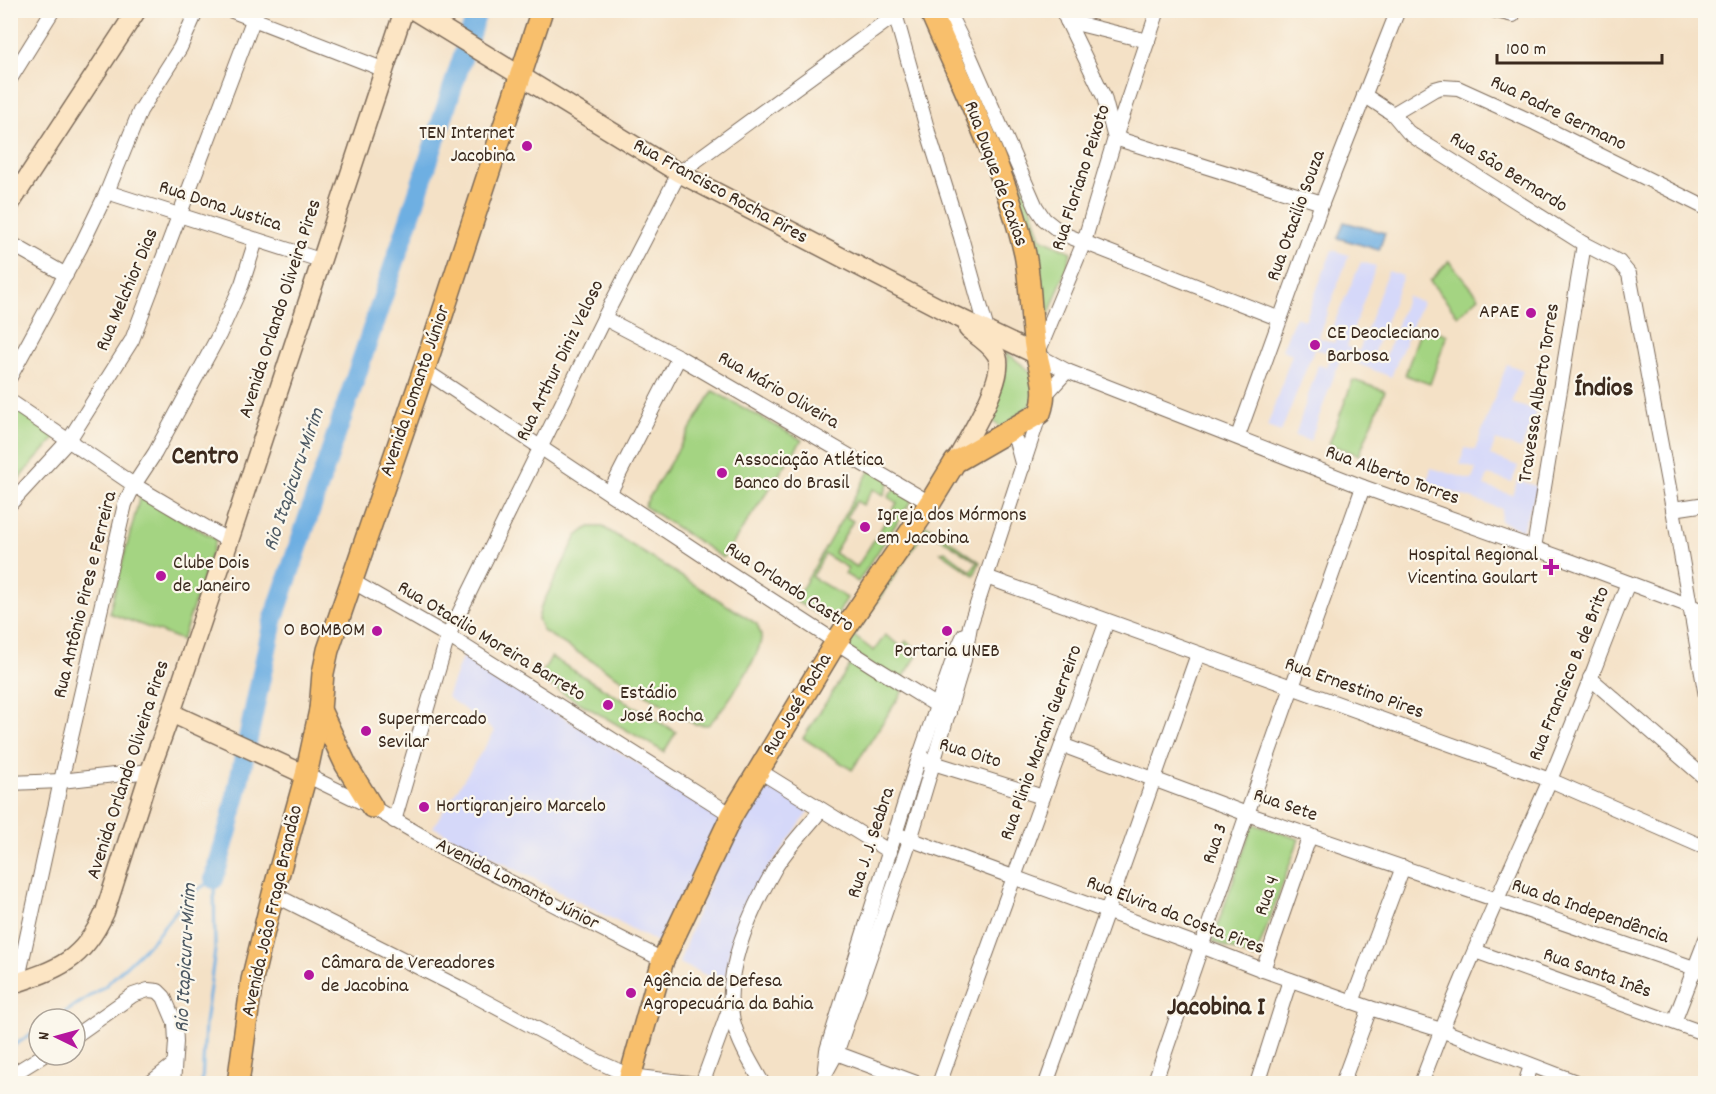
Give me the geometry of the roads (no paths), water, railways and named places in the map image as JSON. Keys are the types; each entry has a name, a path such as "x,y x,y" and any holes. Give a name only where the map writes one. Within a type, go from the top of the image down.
{"main road":[{"path":"10,204 137,10"},
{"name":"Rua Duque de Caxias","path":"930,10 996,166 1019,234 1025,256 1036,350 1043,379 1042,404"},
{"name":"Avenida Lomanto Júnior","path":"299,772 320,710 323,673 328,650 350,580 424,370 514,73 543,11"},
{"name":"Rua Francisco Rocha Pires","path":"412,12 679,173 951,314 1036,350"},
{"name":"Avenida Orlando Oliveira Pires","path":"14,984 53,970 70,961 85,947 96,932 105,912 150,771 179,716 229,541 320,260 385,70 412,12"},
{"path":"951,314 989,346 997,355 999,364 998,375 979,418 955,462"},
{"path":"955,462 1008,431 1042,404"},
{"name":"Rua José Rocha","path":"629,1080 663,960 732,814 836,642 955,462"},
{"path":"320,710 346,765 372,807"},
{"path":"179,716 299,772"},
{"name":"Avenida João Fraga Brandão","path":"238,1083 252,980 299,772"}],"street":[{"path":"10,79 53,10"},
{"path":"10,377 66,275 107,192 140,111 180,48 197,10"},
{"path":"230,10 255,15 385,70"},
{"name":"Rua Duque de Caxias","path":"947,10 968,52 1036,207 1052,227 1063,234 1280,319"},
{"name":"Rua Floriano Peixoto","path":"1036,350 1084,242 1115,138 1158,10"},
{"name":"Rua Otacilio Souza","path":"1238,436 1322,203 1398,10"},
{"path":"1492,10 1513,15"},
{"path":"895,13 987,330"},
{"name":"Rua Arthur Diniz Veloso","path":"394,821 448,636 604,318 679,173 895,13"},
{"name":"Rua Melchior Dias","path":"10,504 69,441 132,340 255,15"},
{"path":"1064,16 1148,41"},
{"path":"1064,16 1104,97 1115,138 1322,203"},
{"name":"Rua Padre Germano","path":"1393,114 1435,89 1458,88 1535,123 1706,208"},
{"name":"Rua São Bernardo","path":"1364,95 1393,114 1408,132 1419,140 1584,244 1619,262 1629,274 1673,509"},
{"name":"Rua Dona Justica","path":"107,192 320,260"},
{"name":"Rua Antônio Pires e Ferreira","path":"14,984 125,504 219,335 242,284 256,240"},
{"path":"10,243 66,275"},
{"name":"Travessa Alberto Torres","path":"1534,548 1584,244"},
{"name":"Rua Mário Oliveira","path":"604,318 680,357 930,502"},
{"name":"Rua Francisco Rocha Pires","path":"1036,350 1068,371"},
{"path":"610,492 680,357"},
{"name":"Rua Orlando Castro","path":"424,370 719,566 942,710"},
{"path":"1042,404 1068,371"},
{"name":"Rua Alberto Torres","path":"1068,371 1363,487 1706,612"},
{"path":"10,401 134,485 229,541"},
{"name":"Rua J. J. Seabra","path":"824,1080 919,758 964,660 970,626 1042,404"},
{"path":"1008,431 1016,441 1023,468"},
{"name":"Rua 3","path":"1154,1083 1363,487"},
{"path":"1706,504 1673,509 1706,696"},
{"name":"Rua Ernestino Pires","path":"986,577 1550,780 1705,847"},
{"name":"Rua Otacilio Moreira Barreto","path":"350,580 448,636 732,814"},
{"name":"Rua Francisco B. de Brito","path":"1420,1083 1496,900 1550,780 1628,583"},
{"name":"Rua Plinio Mariani Guerreiro","path":"939,1083 1107,621"},
{"path":"1046,1083 1198,654"},
{"path":"1590,678 1706,779"},
{"name":"Rua J. J. Seabra","path":"854,984 910,840 933,763 942,710"},
{"name":"Rua Sete","path":"1062,745 1154,780 1496,900"},
{"name":"Rua Oito","path":"919,758 1043,797"},
{"path":"758,770 890,852"},
{"path":"10,783 61,781 150,771"},
{"name":"Avenida Lomanto Júnior","path":"299,772 372,807 439,846 663,960"},
{"path":"763,1083 738,1038 732,1018 734,968 746,928 776,867 821,810"},
{"name":"Rua Elvira da Costa Pires","path":"896,834 1290,980 1441,1030 1531,1066 1581,1083"},
{"name":"Rua 4","path":"1263,970 1310,835"},
{"path":"1352,1002 1403,867"},
{"path":"273,894 464,990 629,1080 700,1083 732,1002"},
{"name":"Rua da Independência","path":"1496,900 1700,970"},
{"path":"1674,1022 1700,970 1706,939"},
{"name":"Rua Santa Inês","path":"1475,951 1706,1034"},
{"path":"1257,1083 1290,980"},
{"path":"87,1028 141,991 153,990 164,997 175,1023 176,1042 172,1083"},
{"path":"1342,1083 1370,1008"},
{"path":"832,1052 919,1083"},
{"path":"149,1083 173,1065"},
{"path":"10,1076 27,1066"},
{"path":"1525,1083 1531,1066"}],"water":[{"path":"1344,222 1385,233 1379,250 1338,238"}],"waterway":[{"name":"Rio Itapicuru-Mirim","path":"214,879 230,823 273,621 478,10"},
{"path":"73,1007 105,986 153,940 188,896 214,879"},
{"name":"Rio Itapicuru-Mirim","path":"202,1084 205,1024 215,950 214,879"},
{"path":"10,1048 27,1037"}],"place":[{"name":"TEN Internet Jacobina","path":"527,146"},
{"name":"APAE","path":"1531,313"},
{"name":"CE Deocleciano Barbosa","path":"1315,345"},
{"name":"Associação Atlética Banco do Brasil","path":"722,473"},
{"name":"Igreja dos Mórmons em Jacobina","path":"865,527"},
{"name":"Hospital Regional Vicentina Goulart","path":"1551,567"},
{"name":"Clube Dois de Janeiro","path":"161,576"},
{"name":"O BOMBOM","path":"377,631"},
{"name":"Portaria UNEB","path":"947,631"},
{"name":"Estádio José Rocha","path":"608,705"},
{"name":"Supermercado Sevilar","path":"366,731"},
{"name":"Hortigranjeiro Marcelo","path":"424,807"},
{"name":"Câmara de Vereadores de Jacobina","path":"309,975"},
{"name":"Agência de Defesa Agropecuária da Bahia","path":"631,993"}],"district":[{"name":"Índios","path":"1604,389"},
{"name":"Centro","path":"205,457"},
{"name":"Jacobina I","path":"1216,1008"}]}
